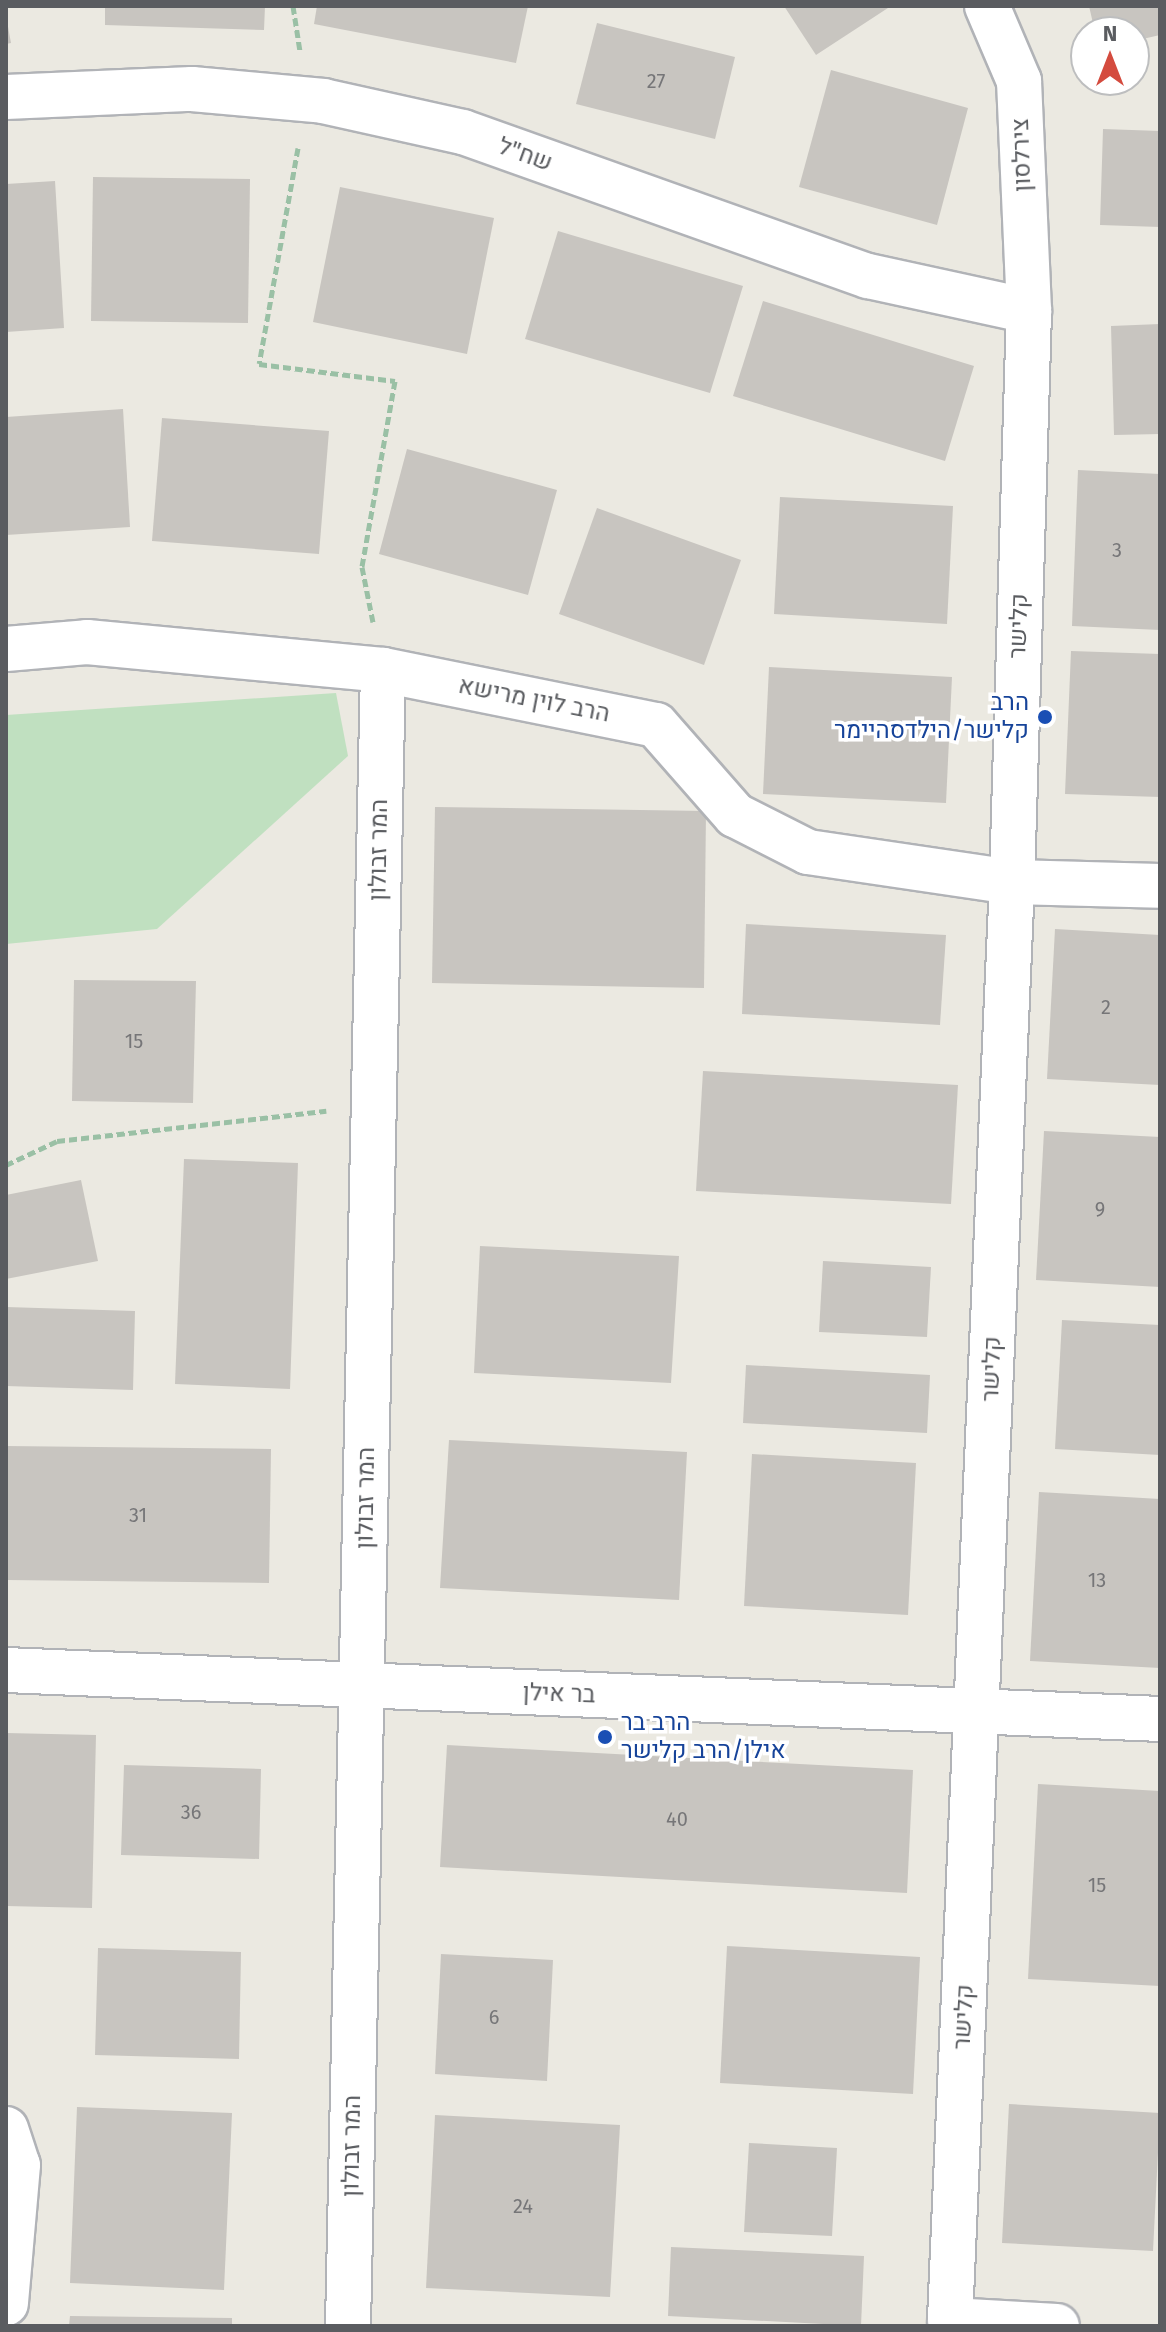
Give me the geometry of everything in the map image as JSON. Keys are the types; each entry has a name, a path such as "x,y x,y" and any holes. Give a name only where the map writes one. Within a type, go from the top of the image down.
{"street":[{"name":"צירלסון","path":"987,6 1019,81 1029,311"},
{"name":"שח\"ל","path":"6,97 192,89 307,99 463,132 868,276 1029,311"},
{"name":"קלישר","path":"1029,311 1012,882 979,1711 950,2320 1057,2326"},
{"name":"הרב לוין מרישא","path":"6,649 87,642 383,670 656,725 735,815 808,852 1012,882 1160,886"},
{"name":"המר זבולון","path":"348,2326 383,670"},
{"name":"בר אילן","path":"6,1670 1160,1719"},
{"path":"6,2129 18,2165 6,2303"}],"path":[{"path":"307,99 259,364 395,381 362,567 383,670"},
{"path":"6,1165 57,1141 374,1105"}],"green space":[{"path":"336,693 348,756 157,929 6,944 6,715"}],"building":[{"path":"105,6 265,6 264,30 105,25"},
{"path":"317,6 528,6 516,63 314,24"},
{"path":"784,6 891,6 816,55"},
{"path":"1089,6 1160,6 1160,35 1150,37 1150,16 1091,16"},
{"path":"6,16 11,43 6,44"},
{"path":"597,23 735,57 715,139 576,104"},
{"path":"831,70 968,108 937,225 799,187"},
{"path":"1103,129 1160,131 1160,227 1100,225"},
{"path":"93,177 250,179 248,323 91,321"},
{"path":"55,181 64,328 6,332 6,184"},
{"path":"340,187 494,218 467,354 313,322"},
{"path":"558,231 743,286 710,393 525,339"},
{"path":"763,301 974,366 945,461 733,396"},
{"path":"1160,324 1160,434 1114,435 1111,326"},
{"path":"123,409 130,527 6,535 6,417"},
{"path":"162,418 329,431 319,554 152,541"},
{"path":"407,449 557,490 528,595 379,554"},
{"path":"1078,470 1160,474 1160,630 1072,626"},
{"path":"780,497 953,506 947,624 774,614"},
{"path":"597,508 741,560 704,665 559,614"},
{"path":"1071,651 1160,654 1160,797 1065,794"},
{"path":"769,667 952,677 946,803 763,794"},
{"path":"435,807 706,811 704,988 432,983"},
{"path":"746,924 946,935 940,1025 742,1014"},
{"path":"1055,929 1160,935 1160,1085 1047,1079"},
{"path":"74,980 196,981 193,1103 72,1101"},
{"path":"703,1071 958,1085 951,1204 696,1191"},
{"path":"1044,1131 1160,1137 1160,1287 1036,1280"},
{"path":"184,1159 298,1163 290,1389 175,1384"},
{"path":"81,1180 98,1261 6,1279 6,1195"},
{"path":"480,1246 679,1256 671,1383 474,1373"},
{"path":"823,1261 931,1267 927,1337 819,1332"},
{"path":"6,1307 135,1311 133,1390 6,1386"},
{"path":"1062,1320 1160,1325 1160,1455 1055,1449"},
{"path":"746,1365 930,1375 927,1433 743,1423"},
{"path":"449,1440 687,1452 679,1600 440,1588"},
{"path":"6,1446 271,1449 269,1583 6,1580"},
{"path":"752,1454 916,1463 908,1615 744,1606"},
{"path":"1039,1492 1160,1499 1160,1668 1030,1661"},
{"path":"6,1733 96,1735 92,1908 6,1906"},
{"path":"447,1745 913,1770 907,1893 440,1867"},
{"path":"124,1765 261,1769 259,1859 121,1855"},
{"path":"1038,1784 1160,1791 1160,1986 1028,1979"},
{"path":"727,1946 920,1957 913,2094 720,2083"},
{"path":"98,1948 241,1952 239,2059 95,2055"},
{"path":"441,1954 553,1960 547,2081 435,2074"},
{"path":"1009,2104 1160,2113 1153,2251 1002,2243"},
{"path":"77,2107 232,2113 224,2290 70,2283"},
{"path":"435,2115 620,2125 610,2297 426,2288"},
{"path":"749,2143 837,2148 832,2236 744,2232"},
{"path":"671,2247 864,2256 861,2326 668,2316"},
{"path":"70,2316 232,2318 232,2326 69,2326"}],"place":[{"name":"הרב קלישר/הילדסהיימר","path":"1045,717"},
{"name":"הרב בר אילן/הרב קלישר","path":"605,1737"}]}
